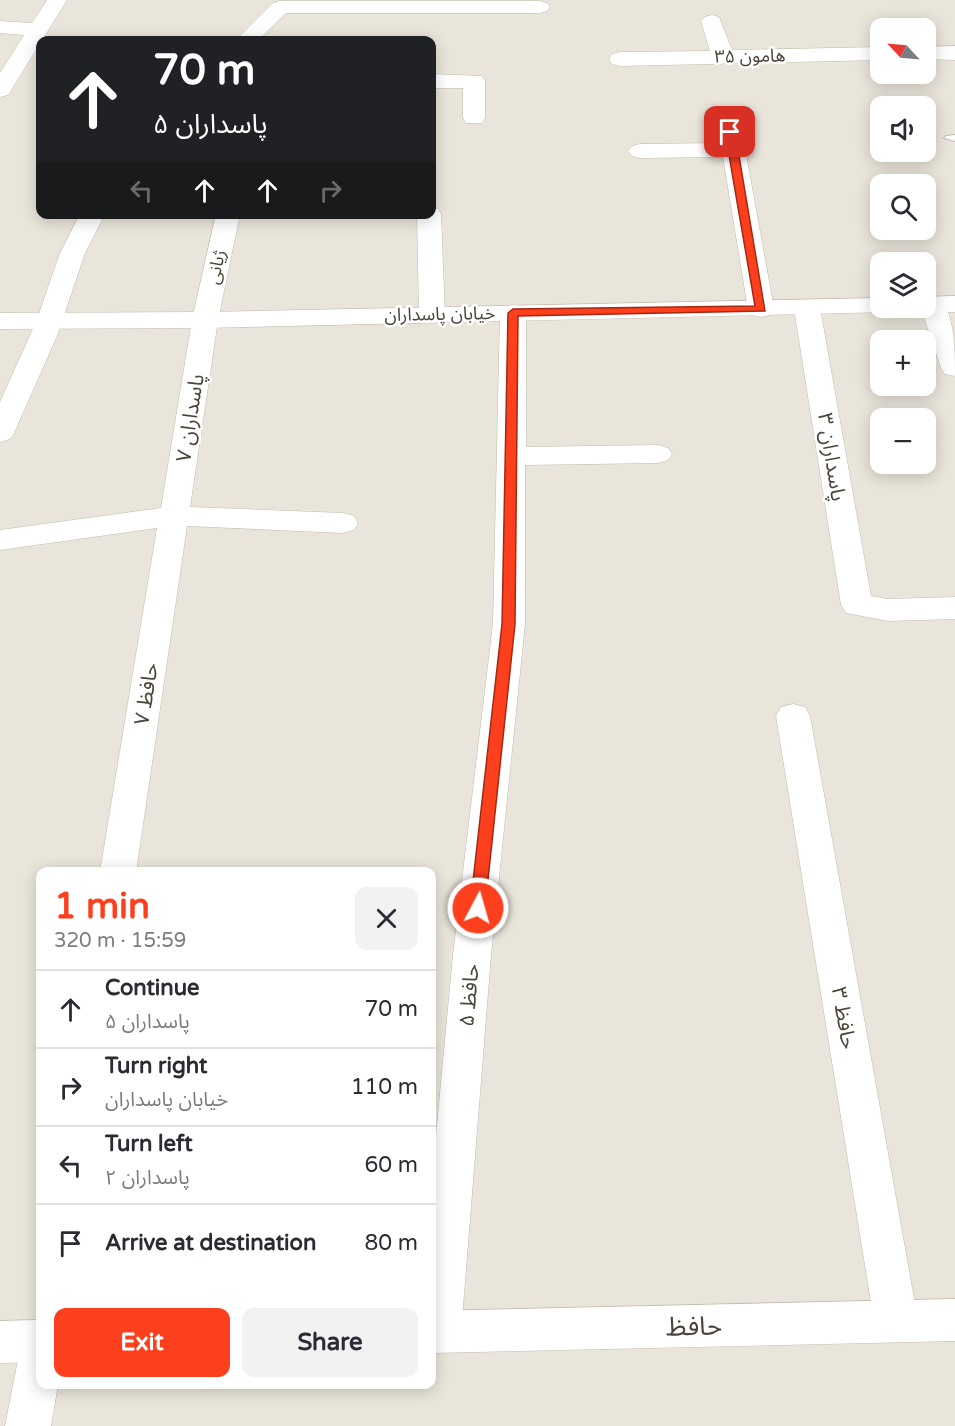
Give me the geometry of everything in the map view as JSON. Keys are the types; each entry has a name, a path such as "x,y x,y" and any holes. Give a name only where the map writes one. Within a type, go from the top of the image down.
{"street":[{"path":"0,90 57,0"},
{"path":"270,36 282,3"},
{"path":"250,36 282,3 540,7"},
{"path":"712,21 723,57"},
{"path":"0,27 37,30"},
{"path":"936,53 955,53"},
{"name":"هامون ۳۵","path":"621,59 870,54"},
{"path":"436,81 474,81 474,118"},
{"path":"640,151 732,141 761,309"},
{"path":"0,433 49,320 56,293 80,233 90,219"},
{"name":"ژیانی","path":"205,320 227,219"},
{"path":"429,219 432,315"},
{"path":"938,304 955,368"},
{"name":"خیابان پاسداران","path":"0,321 205,320 870,306"},
{"name":"پاسداران ۳","path":"807,308 857,605 888,610 955,608"},
{"name":"حافظ ۵","path":"436,1332 472,955 509,624 513,313"},
{"name":"پاسداران ۷","path":"174,516 205,320"},
{"path":"511,456 658,454"},
{"path":"0,540 174,516 343,524"},
{"name":"حافظ ۷","path":"119,867 174,516"},
{"name":"حافظ ۳","path":"792,716 896,1321"},
{"name":"حافظ","path":"436,1332 955,1320"},
{"path":"0,1342 36,1341"},
{"path":"28,1426 36,1382"}],"shaded area":[{"path":"0,0 955,0 955,1426 0,1426"}],"route":[{"path":"478,908 509,624 513,313 761,309 730,132"}]}
